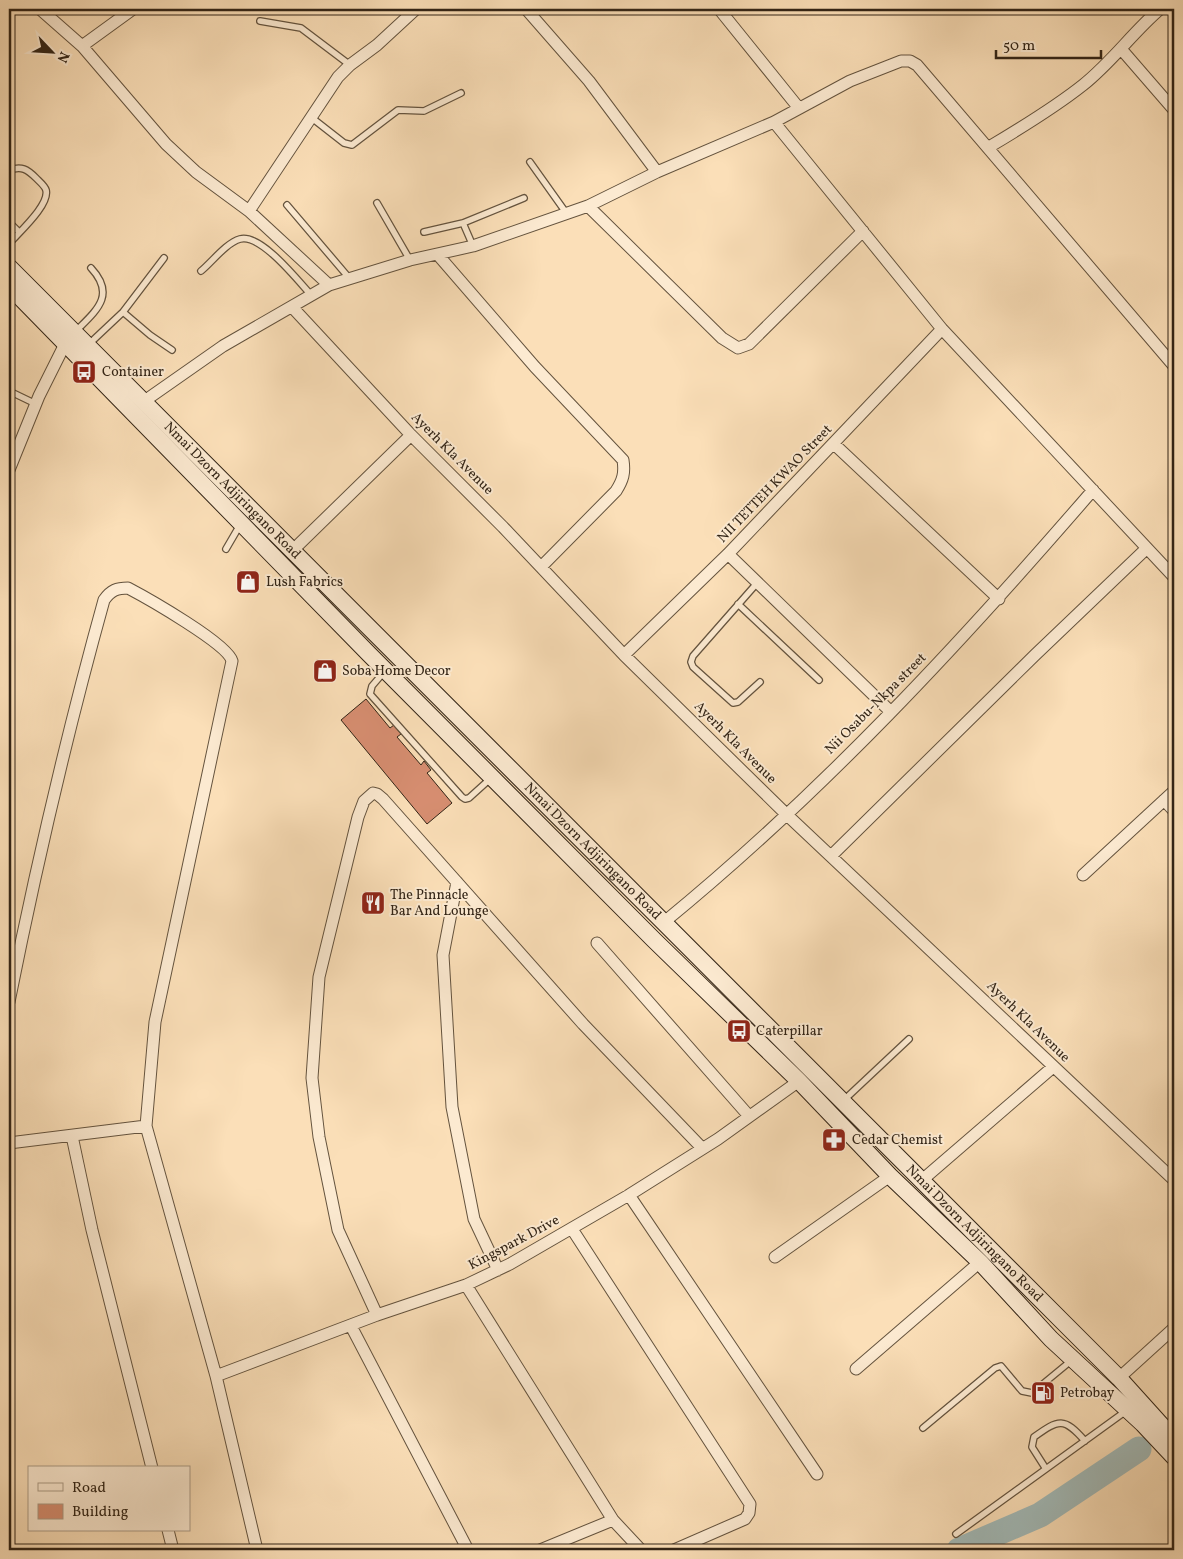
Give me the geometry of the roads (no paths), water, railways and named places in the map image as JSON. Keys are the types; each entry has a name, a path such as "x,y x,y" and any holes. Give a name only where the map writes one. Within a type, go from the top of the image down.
{"main road":[{"name":"Nmai Dzorn Adjiringano Road","path":"9,267 240,525 492,778 799,1081 890,1176 980,1262 1072,1360 1127,1410 1174,1457"},
{"name":"Nmai Dzorn Adjiringano Road","path":"9,286 71,338 88,346 1119,1378 1174,1439"},
{"path":"369,654 380,640"}],"street":[{"path":"40,9 82,46 166,144 196,172 249,211 329,285"},
{"path":"82,46 133,9"},
{"path":"249,211 338,77 350,64 377,45 416,9"},
{"path":"526,9 589,81 658,172"},
{"path":"719,9 798,108"},
{"path":"989,147 1026,125 1083,85 1122,50 1153,11"},
{"path":"1122,50 1174,110"},
{"path":"143,402 223,346 293,308 329,285 410,260 473,246 588,206 658,172 774,122 850,81 901,61 910,61 917,65 989,147 1174,366"},
{"path":"774,122 942,329 1174,577"},
{"path":"588,206 722,338 738,348 749,344 863,232"},
{"path":"438,255 535,367 623,460 625,472 616,492 541,566"},
{"name":"Ayerh Kla Avenue","path":"293,308 411,435 541,566 624,655 786,814 1001,1014 1053,1067 1174,1180"},
{"name":"NII TETTEH KWAO Street","path":"624,655 728,554 942,329"},
{"path":"9,470 36,404 71,338"},
{"path":"292,551 411,435"},
{"path":"834,444 999,599"},
{"name":"Nii Osabu-Nkpa street","path":"663,923 730,868 891,712 999,599 1093,490"},
{"path":"831,856 1035,655 1147,548"},
{"path":"728,554 891,712"},
{"path":"9,1002 34,875 81,682 104,600 109,593 118,588 128,588 184,621 228,653 232,661 155,1022 146,1126 216,1376 257,1550"},
{"path":"1083,875 1174,791"},
{"path":"377,1315 338,1230 319,1138 312,1078 319,977 358,817 368,797 373,793 378,794 583,1024 702,1148"},
{"path":"1164,800 1174,812"},
{"path":"457,882 443,955 452,1107 474,1220 498,1270"},
{"path":"596,942 749,1116"},
{"path":"921,1181 1053,1067"},
{"name":"Kingspark Drive","path":"216,1376 377,1315 466,1285 498,1270 629,1195 702,1148 799,1081"},
{"path":"9,1143 146,1126"},
{"path":"72,1136 92,1230 151,1466"},
{"path":"775,1257 890,1176"},
{"path":"629,1195 817,1474"},
{"path":"572,1229 750,1504 749,1513 745,1519 674,1550"},
{"path":"856,1369 980,1262"},
{"path":"466,1285 613,1520 641,1550"},
{"path":"352,1326 468,1550"},
{"path":"1119,1378 1174,1328"},
{"path":"540,1550 613,1520"},
{"path":"168,1532 173,1550"}],"lane":[{"path":"260,21 301,28 350,64"},
{"path":"312,118 344,143 352,145 398,110 424,111 462,93"},
{"path":"530,162 567,214"},
{"path":"9,170 20,167 27,170 46,188 47,197 42,206 9,244"},
{"path":"424,232 463,223 524,198"},
{"path":"377,203 410,260"},
{"path":"287,205 350,279"},
{"path":"9,222 19,232"},
{"path":"463,223 473,246"},
{"path":"201,271 233,243 248,239 255,241 276,258 312,296"},
{"path":"88,346 123,312 164,258"},
{"path":"71,338 94,314 103,296 104,286 101,279 91,268"},
{"path":"123,312 172,350"},
{"path":"9,391 36,404"},
{"path":"226,549 240,525"},
{"path":"758,582 693,656 691,662 693,667 733,703 738,702 760,682"},
{"path":"738,604 819,680"},
{"path":"385,671 372,686 370,694 462,796 465,799 469,798 492,778"},
{"path":"842,1101 909,1039"},
{"path":"923,1428 996,1368 1001,1366 1022,1391 1032,1393 1072,1360"},
{"path":"956,1534 1127,1410"},
{"path":"1046,1469 1032,1447 1034,1437 1053,1424 1060,1422 1074,1428 1085,1440"}],"waterway":[{"path":"959,1550 1040,1515 1139,1449"}],"place":[{"name":"Container","path":"84,372"},
{"name":"Lush Fabrics","path":"248,582"},
{"name":"Soba Home Decor","path":"325,671"},
{"name":"The Pinnacle Bar And Lounge","path":"373,903"},
{"name":"Caterpillar","path":"739,1031"},
{"name":"Cedar Chemist","path":"834,1140"},
{"name":"Petrobay","path":"1043,1393"}]}
